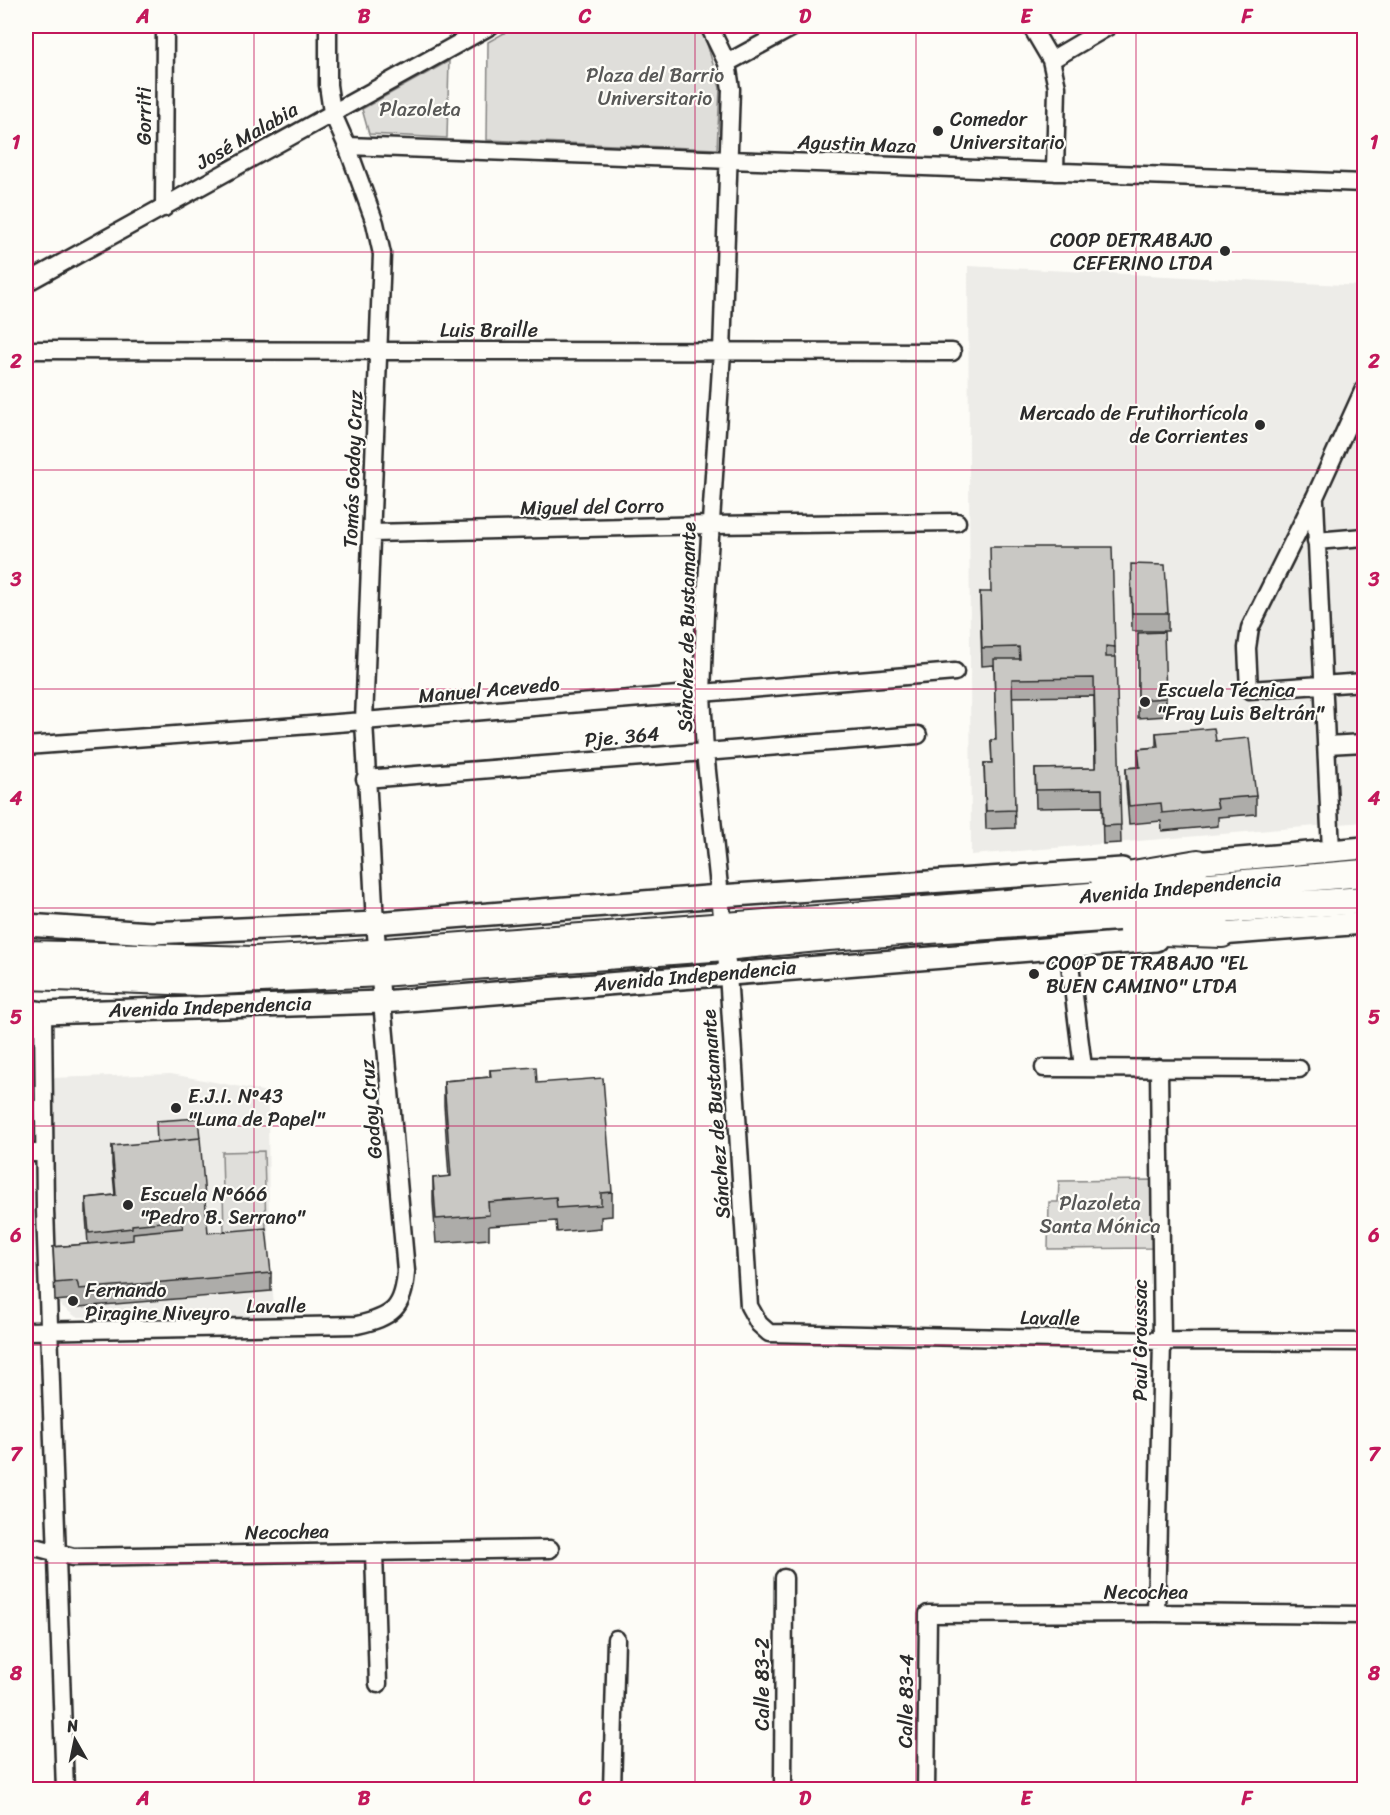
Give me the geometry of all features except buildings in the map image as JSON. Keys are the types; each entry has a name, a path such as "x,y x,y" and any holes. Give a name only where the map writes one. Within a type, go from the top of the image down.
{"highway":[{"path":"936,919 1198,863"},
{"name":"Avenida Independencia","path":"26,976 200,982 379,962 936,919 1365,873"},
{"name":"Avenida Independencia","path":"936,919 1365,900"},
{"path":"936,919 1017,935 1127,930 1222,934"},
{"path":"26,943 124,957"},
{"name":"Avenida Independencia","path":"26,954 379,962"},
{"path":"26,992 70,992 200,982"}],"main road":[{"name":"Avenida Independencia","path":"26,925 151,933 375,923 720,896 1198,863 1365,848"},
{"name":"Avenida Independencia","path":"34,1011 382,1002 1365,923"}],"street":[{"name":"Gorriti","path":"164,208 165,26"},
{"name":"Tomás Godoy Cruz","path":"328,26 328,86 332,112 375,223 382,254 363,721 375,923"},
{"name":"José Malabia","path":"26,284 490,26"},
{"name":"Sánchez de Bustamante","path":"709,26 727,63 731,89 722,352 710,525 702,694 705,752 728,973 749,1306"},
{"path":"727,63 795,26"},
{"path":"1031,26 1051,60 1057,87 1055,172"},
{"path":"1051,60 1109,26"},
{"name":"Agustin Maza","path":"347,146 1365,183"},
{"name":"Luis Braille","path":"26,350 952,352"},
{"path":"1365,389 1250,628 1247,648 1249,690 1365,682"},
{"path":"1315,497 1331,851"},
{"name":"Miguel del Corro","path":"372,533 957,522"},
{"path":"1316,541 1365,537"},
{"name":"Manuel Acevedo","path":"26,746 702,694 955,672"},
{"name":"Pje. 364","path":"365,779 918,735"},
{"path":"1327,745 1365,742"},
{"name":"Godoy Cruz","path":"375,923 406,1272 405,1291"},
{"path":"1068,948 1083,1067"},
{"path":"34,1011 44,1153 65,1790"},
{"path":"1044,1068 1299,1069"},
{"name":"Paul Groussac","path":"1156,1613 1162,1341 1159,1068"},
{"path":"26,1153 44,1153"},
{"name":"Lavalle","path":"26,1332 357,1325 380,1320 395,1309 405,1291"},
{"name":"Lavalle","path":"749,1306 759,1324 769,1333 1162,1341 1365,1341"},
{"name":"Necochea","path":"26,1547 73,1557 550,1549"},
{"path":"374,1552 378,1684"},
{"name":"Calle 83-2","path":"783,1790 784,1578"},
{"name":"Necochea","path":"928,1614 1156,1613 1365,1616"},
{"name":"Calle 83-4","path":"926,1790 928,1614"},
{"path":"612,1790 616,1639"}],"shaded area":[{"path":"968,266 1364,286 1364,822 971,855"},
{"path":"171,1074 268,1092 269,1247 275,1317 76,1317 55,1301 51,1078"}],"green space":[{"name":"Plaza del Barrio Universitario","path":"517,26 699,26 705,37 720,88 717,149 487,140 488,42"},
{"name":"Plazoleta","path":"449,61 447,138 369,134 362,109"},
{"path":"264,1151 266,1231 224,1232 222,1152"},
{"name":"Plazoleta Santa Mónica","path":"1152,1180 1153,1248 1048,1249 1049,1202 1058,1202 1059,1181"}],"place":[{"name":"Comedor Universitario","path":"938,131"},
{"name":"COOP DETRABAJO CEFERINO LTDA","path":"1225,251"},
{"name":"Mercado de Frutihortícola de Corrientes","path":"1260,425"},
{"name":"Escuela Técnica \"Fray Luis Beltrán\"","path":"1145,702"},
{"name":"COOP DE TRABAJO \"EL BUEN CAMINO\" LTDA","path":"1034,974"},
{"name":"E.J.I. Nº43 \"Luna de Papel\"","path":"176,1108"},
{"name":"Escuela Nº666 \"Pedro B. Serrano\"","path":"128,1205"},
{"name":"Fernando Piragine Niveyro","path":"73,1301"}]}
